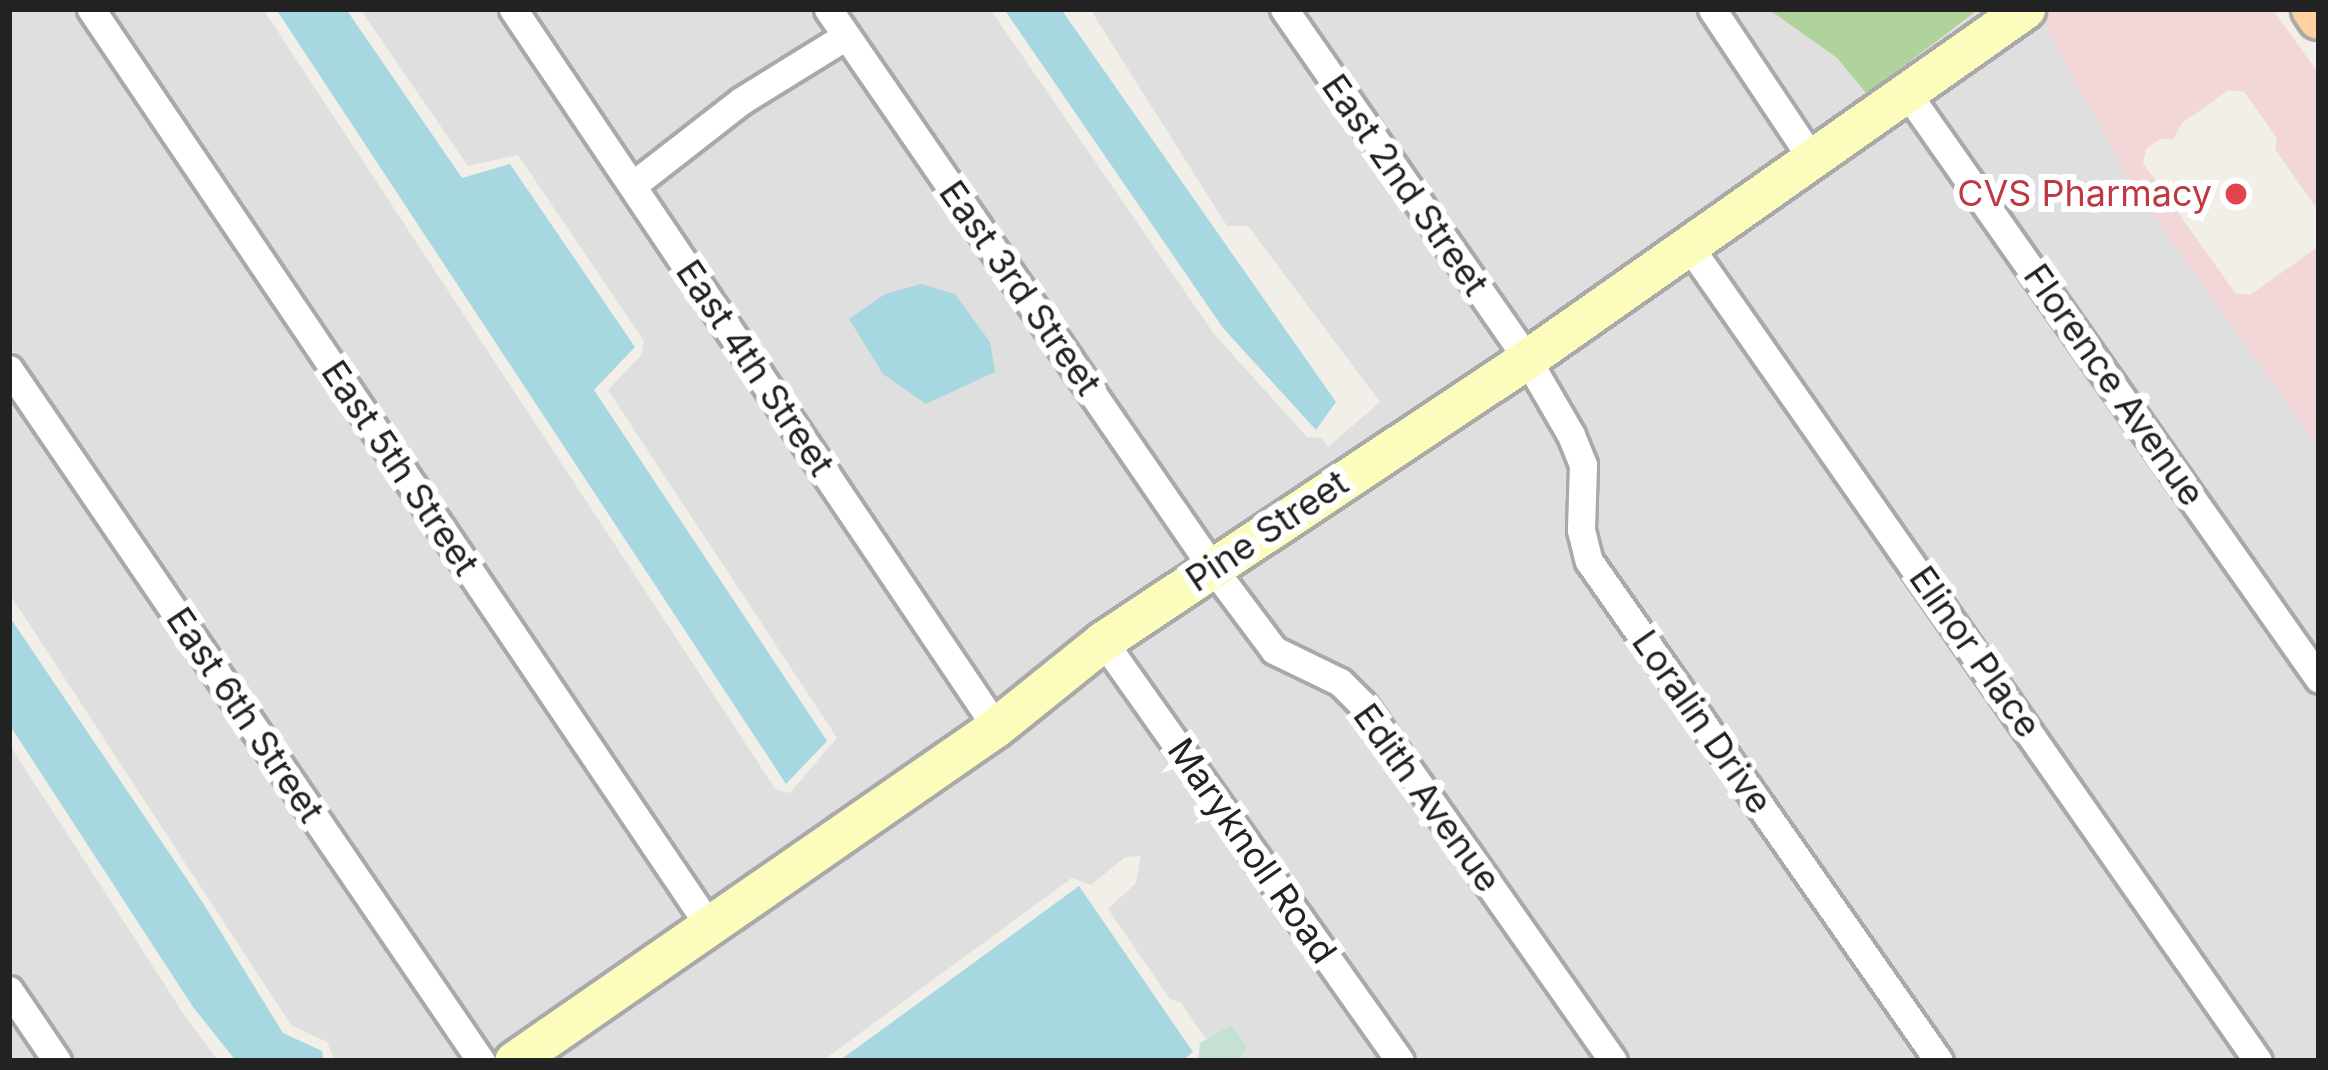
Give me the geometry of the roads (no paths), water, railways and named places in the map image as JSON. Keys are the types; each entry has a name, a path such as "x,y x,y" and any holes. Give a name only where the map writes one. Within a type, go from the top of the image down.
{"main road":[{"name":"Pine Street","path":"514,1061 996,727 1103,641 1527,359 2025,9"},
{"path":"2313,9 2319,18"}],"street":[{"name":"East 5th Street","path":"92,9 710,926"},
{"name":"East 4th Street","path":"513,9 996,727"},
{"name":"East 3rd Street","path":"828,9 1212,567"},
{"name":"East 2nd Street","path":"1285,9 1527,359"},
{"path":"1712,9 1812,159"},
{"path":"633,185 741,101 846,36"},
{"name":"Florence Avenue","path":"1907,93 2319,679"},
{"name":"Elinor Place","path":"1689,246 2258,1061"},
{"name":"Loralin Drive","path":"1527,359 1583,465 1581,530 1588,561 1939,1061"},
{"name":"East 6th Street","path":"9,369 482,1061"},
{"name":"Edith Avenue","path":"1212,567 1274,650 1340,682 1363,705 1612,1061"},
{"name":"Maryknoll Road","path":"1103,641 1400,1061"},
{"path":"9,990 57,1061"}],"water":[{"path":"276,9 346,9 462,178 510,164 635,347 594,390 827,741 786,784"},
{"path":"1004,9 1061,9 1336,402 1316,430 1223,328"},
{"path":"921,284 955,294 990,342 995,372 926,404 883,374 849,319 885,294"},
{"path":"9,616 203,903 283,1033 322,1051 324,1061 236,1061 193,1007 9,724"},
{"path":"1079,886 1193,1052 1182,1061 839,1061"}],"place":[{"name":"CVS Pharmacy","path":"2236,194"}]}
